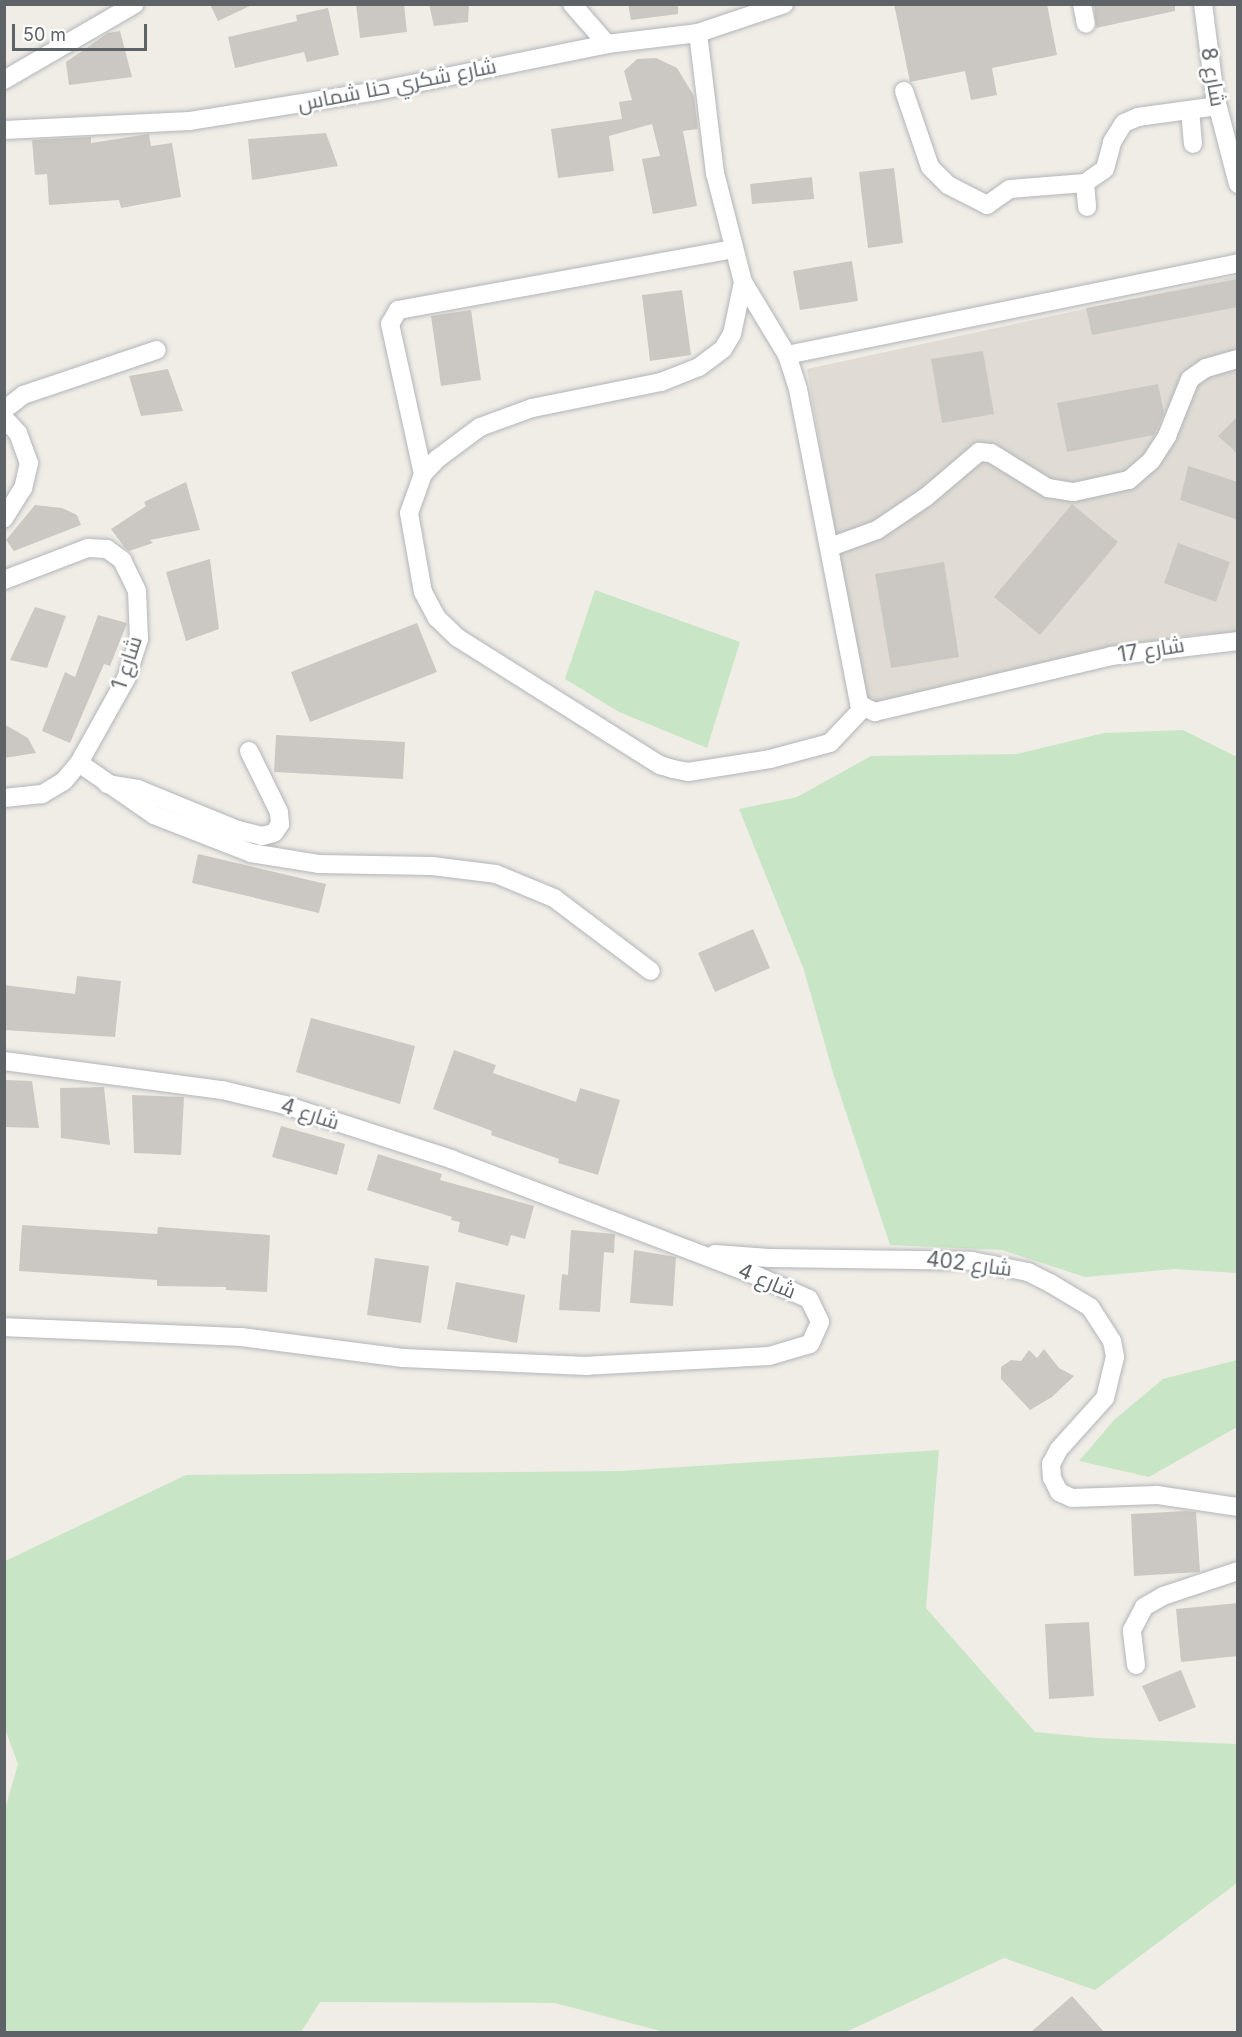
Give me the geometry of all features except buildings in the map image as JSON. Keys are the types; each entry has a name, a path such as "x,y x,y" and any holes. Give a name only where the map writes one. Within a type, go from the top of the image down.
{"street":[{"path":"4,80 135,4"},
{"path":"572,4 607,44"},
{"name":"شارع شكري حنا شماس","path":"4,130 190,121 377,91 607,44 698,33 784,4"},
{"path":"1082,4 1086,24"},
{"name":"شارع 8","path":"1203,4 1217,106 1238,184"},
{"path":"698,33 715,173 743,282 787,355 798,389 830,547 857,699 863,708 830,743 770,759 688,772 660,765 492,661 437,618 423,592 409,513 423,474 455,444 480,427 532,408 661,382 699,368 723,349 732,334 743,282"},
{"path":"904,91 930,166 948,184 987,206 1010,189 1085,183 1105,169 1112,142 1124,123 1138,117 1217,106"},
{"path":"1190,110 1194,144"},
{"path":"1085,183 1087,207"},
{"path":"423,474 390,324 398,310 734,249"},
{"path":"787,355 1238,263"},
{"path":"4,410 23,395 157,350"},
{"path":"830,547 877,530 979,453 991,453 1048,488 1074,492 1129,480 1151,461 1167,435 1190,379 1206,368 1238,358"},
{"path":"4,418 18,433 29,463 23,488 4,518"},
{"name":"شارع 1","path":"4,580 88,548 107,549 122,560 137,591 139,639 127,676 79,763 64,781 42,794 4,798"},
{"name":"شارع 17","path":"863,708 875,712 1066,666 1162,648 1238,641"},
{"path":"103,784 138,789 238,830 262,836 274,833 280,824 279,812 249,751"},
{"path":"79,763 103,784 154,815 251,854 327,864 432,866 496,874 561,903 651,971"},
{"name":"شارع 4","path":"4,1061 175,1083 276,1102 451,1159 695,1252 809,1299 820,1322 812,1342 769,1356 710,1360 498,1364 403,1358 241,1337 4,1327"},
{"name":"شارع 402","path":"695,1252 769,1258 972,1260 1028,1272 1090,1307 1112,1341 1115,1357 1105,1398 1065,1442 1051,1464 1052,1478 1059,1492 1072,1498 1157,1495 1238,1507"},
{"path":"1136,1665 1132,1630 1144,1607 1163,1596 1238,1571"}],"shaded area":[{"path":"1237,276 1237,633 1192,635 1115,648 864,705 807,369"}],"green space":[{"path":"595,590 740,642 707,748 619,712 565,679"},
{"path":"1183,730 1237,757 1237,1273 1175,1269 1085,1277 1002,1250 890,1245 833,1073 804,970 739,809 797,797 871,756 1017,754 1104,733"},
{"path":"1237,1360 1237,1427 1149,1477 1079,1461 1114,1420 1163,1379"},
{"path":"939,1450 926,1608 1035,1732 1097,1738 1237,1744 1237,1883 1095,1990 1004,1958 846,2032 664,2032 555,2003 320,2002 301,2032 5,2032 5,1809 18,1764 5,1729 5,1561 186,1475 621,1471"}]}
